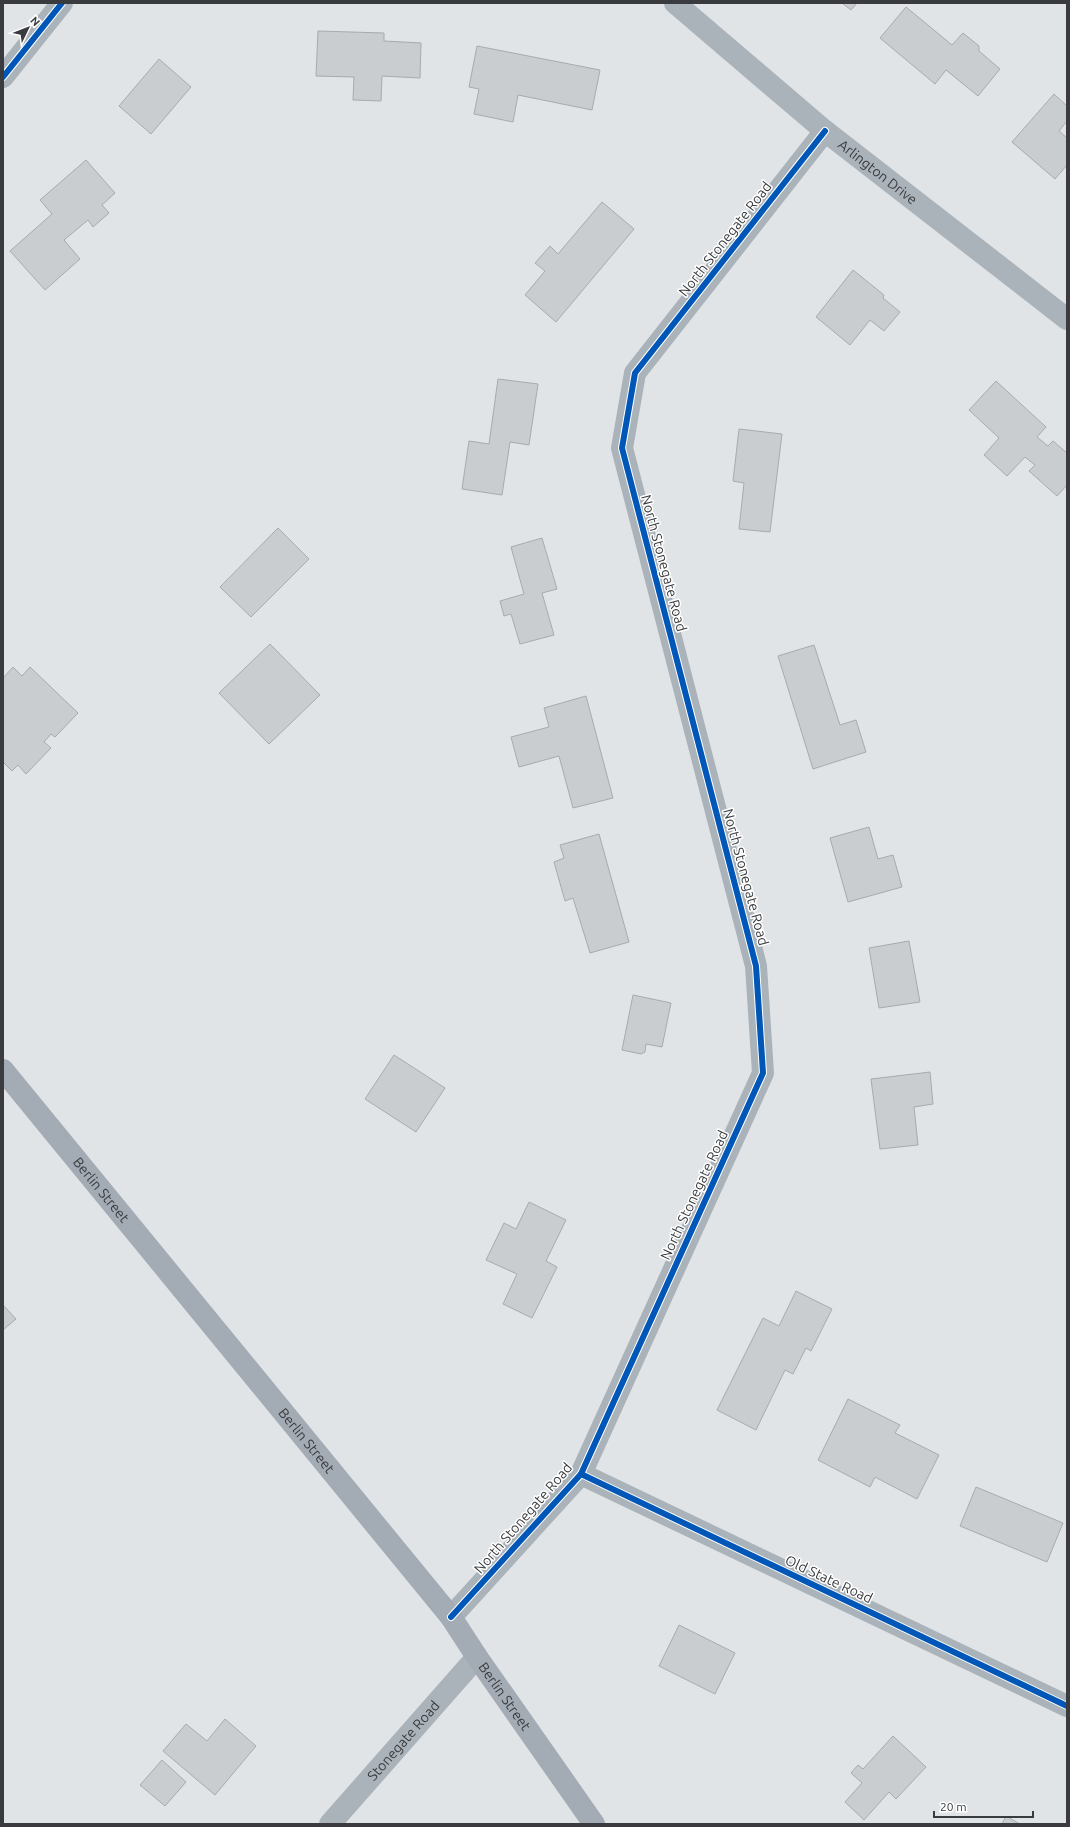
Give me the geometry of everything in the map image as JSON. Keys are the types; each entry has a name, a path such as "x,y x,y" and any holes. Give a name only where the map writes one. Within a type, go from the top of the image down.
{"main road":[{"name":"Berlin Street","path":"3,1070 451,1618 594,1824"}],"street":[{"path":"3,77 62,3"},
{"name":"Arlington Drive","path":"675,3 825,131 1067,319"},
{"name":"North Stonegate Road","path":"451,1618 580,1474 763,1073 756,966 622,448 635,373 825,131"},
{"name":"Old State Road","path":"580,1474 1067,1706"},
{"name":"Stonegate Road","path":"330,1824 477,1657"}],"building":[{"path":"842,3 857,3 851,10"},
{"path":"906,7 952,45 963,33 979,46 979,51 1000,69 978,96 946,70 935,84 880,38"},
{"path":"318,31 384,33 384,41 421,43 420,78 382,76 381,101 353,100 354,77 316,76"},
{"path":"477,46 600,70 592,110 518,95 513,122 474,114 479,89 469,87"},
{"path":"159,59 191,87 151,134 119,106"},
{"path":"1054,94 1067,106 1067,121 1059,131 1067,138 1067,165 1055,179 1012,142"},
{"path":"86,160 115,193 102,205 109,213 93,227 88,220 64,240 80,259 45,290 10,251 52,214 40,200"},
{"path":"602,202 634,229 556,322 525,295 545,271 535,263 550,246 558,254"},
{"path":"853,270 884,295 883,298 900,312 884,331 870,320 850,345 816,317"},
{"path":"498,379 538,384 529,445 510,442 502,495 462,489 469,441 489,444"},
{"path":"996,381 1046,427 1037,437 1048,446 1053,441 1067,453 1067,485 1057,496 1029,471 1035,465 1025,457 1007,476 984,455 999,438 969,410"},
{"path":"739,429 782,434 770,532 739,529 744,483 733,481"},
{"path":"278,528 309,559 251,617 220,587"},
{"path":"542,538 557,589 542,593 554,635 520,644 511,614 504,616 500,601 524,594 511,547"},
{"path":"270,644 320,695 269,744 219,693"},
{"path":"814,645 840,725 856,720 866,752 813,769 778,656"},
{"path":"13,667 22,676 30,667 78,713 55,737 51,734 44,742 51,748 26,774 18,765 12,771 3,762 3,678"},
{"path":"586,696 613,798 573,808 559,756 519,767 511,737 549,727 544,708"},
{"path":"869,827 878,859 893,855 902,887 848,902 830,838"},
{"path":"599,834 629,942 590,953 573,898 565,901 554,862 564,858 560,845"},
{"path":"909,941 920,1002 879,1008 869,948"},
{"path":"633,995 671,1003 662,1047 646,1044 645,1052 641,1054 622,1050"},
{"path":"394,1055 445,1088 416,1132 365,1099"},
{"path":"930,1072 933,1104 914,1107 918,1145 880,1149 871,1079"},
{"path":"529,1202 566,1220 546,1261 557,1267 532,1318 503,1304 517,1274 486,1260 504,1223 516,1229"},
{"path":"796,1291 832,1309 811,1351 806,1348 793,1374 785,1370 756,1430 717,1410 763,1318 779,1326"},
{"path":"3,1305 16,1319 3,1330"},
{"path":"848,1399 900,1425 895,1433 939,1455 917,1499 875,1477 870,1487 818,1460"},
{"path":"976,1487 1063,1523 1047,1562 960,1526"},
{"path":"679,1625 735,1653 715,1694 659,1666"},
{"path":"225,1719 256,1746 215,1795 163,1751 186,1724 207,1741"},
{"path":"893,1736 926,1767 896,1799 889,1792 864,1820 845,1802 862,1783 851,1773 858,1765 863,1769"},
{"path":"162,1760 186,1782 165,1806 140,1785"},
{"path":"1006,1816 1020,1824 1002,1824"}],"cycle path":[{"path":"3,77 62,3"},
{"path":"451,1617 581,1474 763,1073 756,966 622,448 635,373 825,131"},
{"path":"581,1474 1067,1706"}]}
